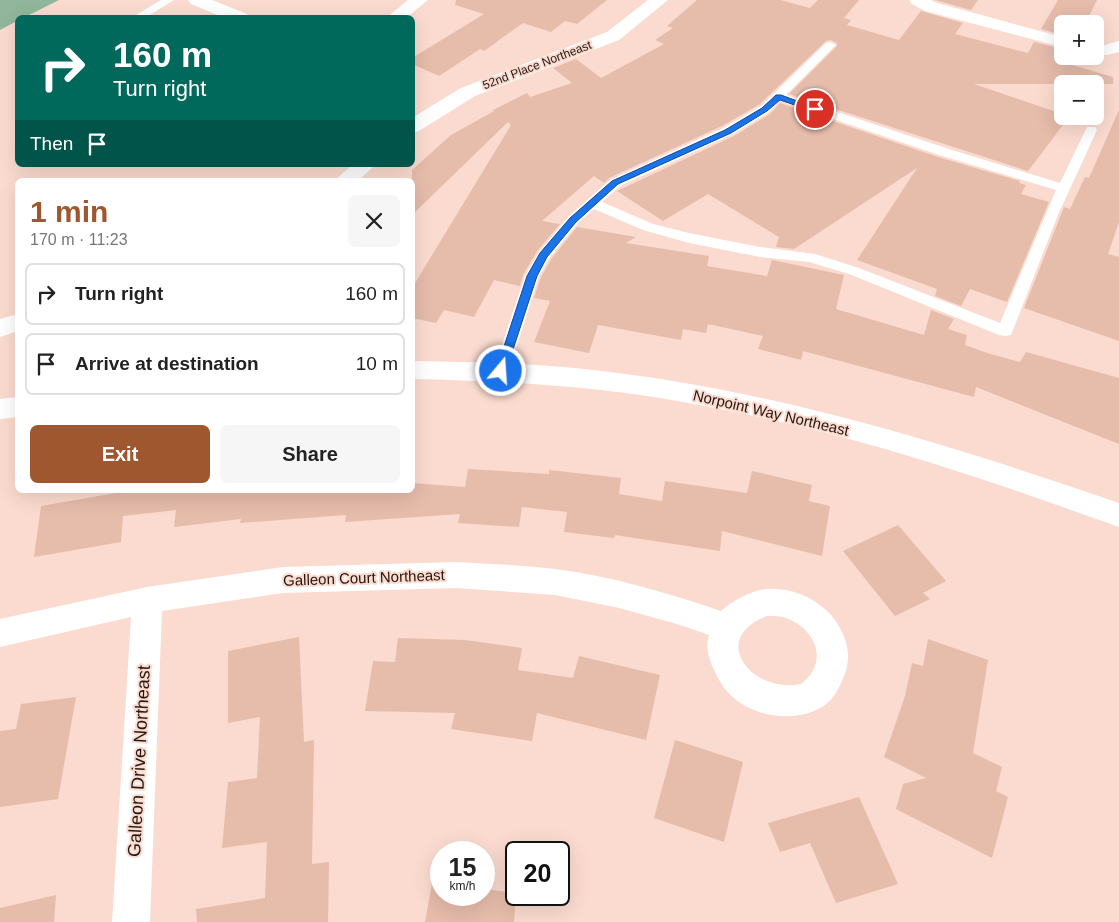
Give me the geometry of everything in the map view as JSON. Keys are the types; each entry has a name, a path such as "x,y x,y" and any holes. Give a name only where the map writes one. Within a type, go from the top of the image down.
{"street":[{"path":"197,0 234,15"},
{"path":"398,15 419,0"},
{"name":"52nd Place Northeast","path":"415,126 468,92 613,36 659,0"},
{"path":"918,0 931,7 1054,40"},
{"path":"1104,50 1119,46"},
{"path":"348,178 362,167"},
{"path":"0,328 15,323"},
{"name":"Norpoint Way Northeast","path":"415,370 501,371 579,377 646,386 737,403 946,456 1119,515"},
{"path":"0,409 15,407"},
{"name":"Galleon Court Northeast","path":"0,633 147,600 283,580 456,575 555,582 619,595 677,610 726,627"},
{"name":"Galleon Drive Northeast","path":"130,922 147,600"}],"lane":[{"path":"142,15 169,0"},
{"path":"501,371 532,276 544,255 558,237 592,203 615,182 728,131 765,109 830,45"},
{"path":"779,97 944,152 1063,188"},
{"path":"592,203 648,226 689,238 760,252 810,257 854,270 1005,331 1063,188 1091,130"}],"green space":[{"path":"0,0 59,0 29,15 15,15 15,22 0,30"}],"building":[{"path":"456,0 607,0 577,24 565,21 551,32 523,23 484,51 480,49 439,76 415,65 415,56 484,14 455,5"},
{"path":"697,0 780,0 810,8 818,0 859,0 844,18 851,20 847,25 899,40 921,11 963,23 955,34 1028,53 1034,42 1054,47 1054,65 1072,65 1113,77 1113,84 1104,84 1104,75 1054,75 1054,84 974,84 1054,111 1054,125 1063,125 1028,171 789,94 837,46 837,43 831,40 826,41 760,104 722,126 609,178 604,183 594,176 542,221 560,224 537,251 523,275 520,286 494,280 474,317 444,310 436,323 415,319 415,283 511,125 508,122 415,212 415,178 412,178 412,170 451,135 493,110 527,93 530,97 572,83 553,68 576,59 601,78 664,44 655,40 673,28 667,26"},
{"path":"935,0 978,0 971,10"},
{"path":"1058,0 1097,0 1090,15 1054,15 1054,33 1041,29"},
{"path":"780,103 938,157 1020,181 1019,183 1026,185 1021,194 1049,202 1007,302 970,289 961,306 935,296 937,289 857,260 917,168 794,249 776,247 779,237 708,194 663,221 617,191 734,136 770,114"},
{"path":"1119,110 1119,222 1108,254 1119,257 1119,341 1024,308 1064,207 1070,209 1085,177 1089,178"},
{"path":"577,227 636,237 626,243 709,256 707,266 767,276 772,260 844,275 836,309 924,335 931,310 954,319 948,329 967,335 965,345 987,353 1020,362 1026,352 1119,378 1119,444 976,387 974,397 803,351 801,360 758,349 763,336 708,324 706,333 683,329 681,340 598,325 589,353 534,342 550,301 534,298 541,277 552,258"},
{"path":"468,469 549,474 549,470 621,478 619,494 662,501 665,481 747,493 752,471 812,485 809,501 830,506 822,556 722,531 720,551 615,535 614,538 564,532 567,512 522,507 519,527 458,523 460,514 345,522 346,515 240,523 241,519 174,527 176,510 123,516 121,542 34,557 41,506 116,493 415,493 415,483 465,487"},
{"path":"898,525 946,581 923,593 930,599 895,616 843,551"},
{"path":"299,637 304,742 314,740 312,864 329,862 328,922 197,922 196,909 265,898 267,842 222,848 228,782 257,778 260,717 228,723 228,651"},
{"path":"398,638 465,640 522,648 518,670 573,678 579,656 660,675 646,740 537,713 532,741 451,729 455,713 365,711 373,661 395,662"},
{"path":"928,639 988,660 973,753 1002,767 996,791 1008,797 992,858 896,809 903,784 926,778 884,757 905,696 912,663 923,666"},
{"path":"76,697 58,799 0,807 0,731 16,729 21,704"},
{"path":"675,740 743,762 724,842 654,818"},
{"path":"859,797 898,884 836,903 810,843 780,852 768,823"},
{"path":"495,890 505,892 505,906 515,906 514,922 425,922 430,894 430,906 495,906"},
{"path":"56,895 54,922 0,922 0,908"}],"route":[{"path":"501,371 532,276 544,255 573,220 615,182 694,148 728,131 765,109 779,97 815,109"}]}
